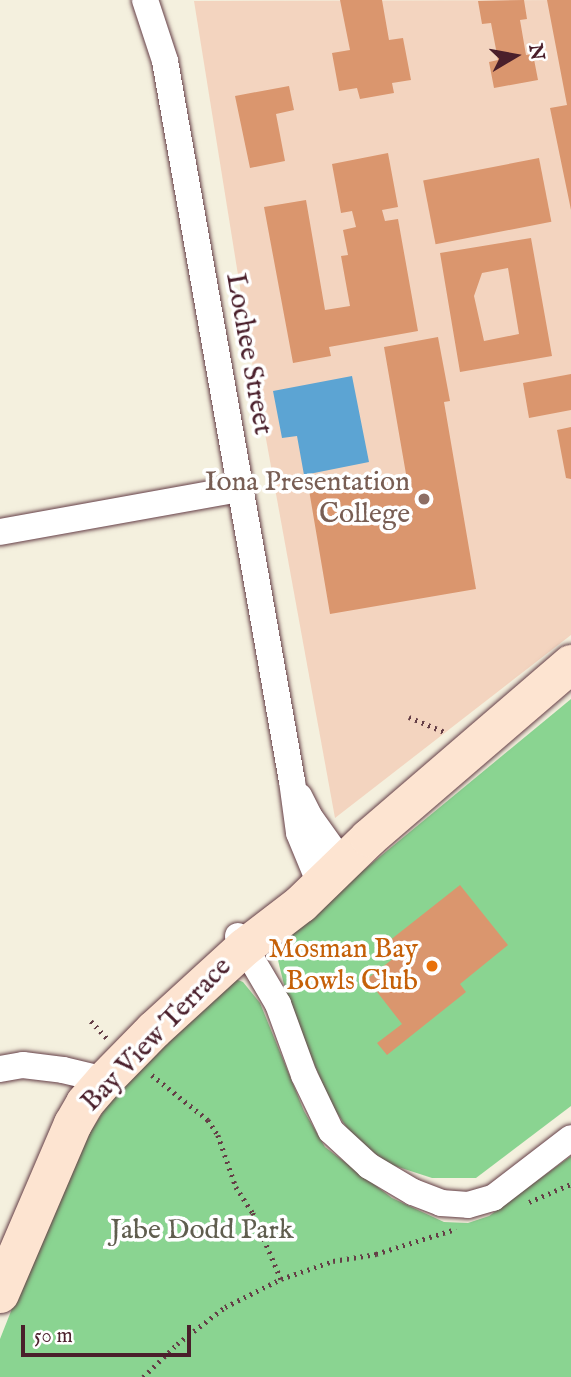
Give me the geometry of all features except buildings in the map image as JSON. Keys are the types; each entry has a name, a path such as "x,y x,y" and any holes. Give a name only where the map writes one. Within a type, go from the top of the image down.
{"street":[{"name":"Lochee Street","path":"145,0 165,61 299,833 337,863"},
{"name":"Lochee Street","path":"165,61 166,0"},
{"path":"0,532 239,489"},
{"name":"Bay View Terrace","path":"0,1294 95,1073 232,948 337,863 571,664"},
{"path":"232,948 278,1004 304,1075 331,1131 369,1166 413,1192 441,1203 468,1205 493,1198 571,1138"},
{"path":"11,1067 95,1073"}],"path":[{"path":"409,717 448,733"},
{"path":"95,1073 208,1120 218,1135 236,1187 253,1213 281,1279"},
{"path":"525,1204 571,1184"},
{"path":"143,1377 177,1344 225,1307 281,1279 332,1261 376,1254 465,1227"}],"shaded area":[{"name":"Iona Presentation College","path":"571,0 571,635 335,818 252,362 194,1"}],"green space":[{"path":"571,699 571,1106 476,1178 432,1178 389,1164 353,1137 331,1104 288,1001 274,944"},
{"name":"Jabe Dodd Park","path":"225,975 243,982 260,1003 304,1111 325,1147 392,1198 444,1222 468,1223 489,1216 571,1156 571,1377 0,1377 0,1339 68,1167 110,1101"}],"water":[{"path":"352,376 369,462 304,475 297,436 282,438 273,391"}],"place":[{"name":"Iona Presentation College","path":"424,499"},
{"name":"Mosman Bay Bowls Club","path":"432,966"}]}
